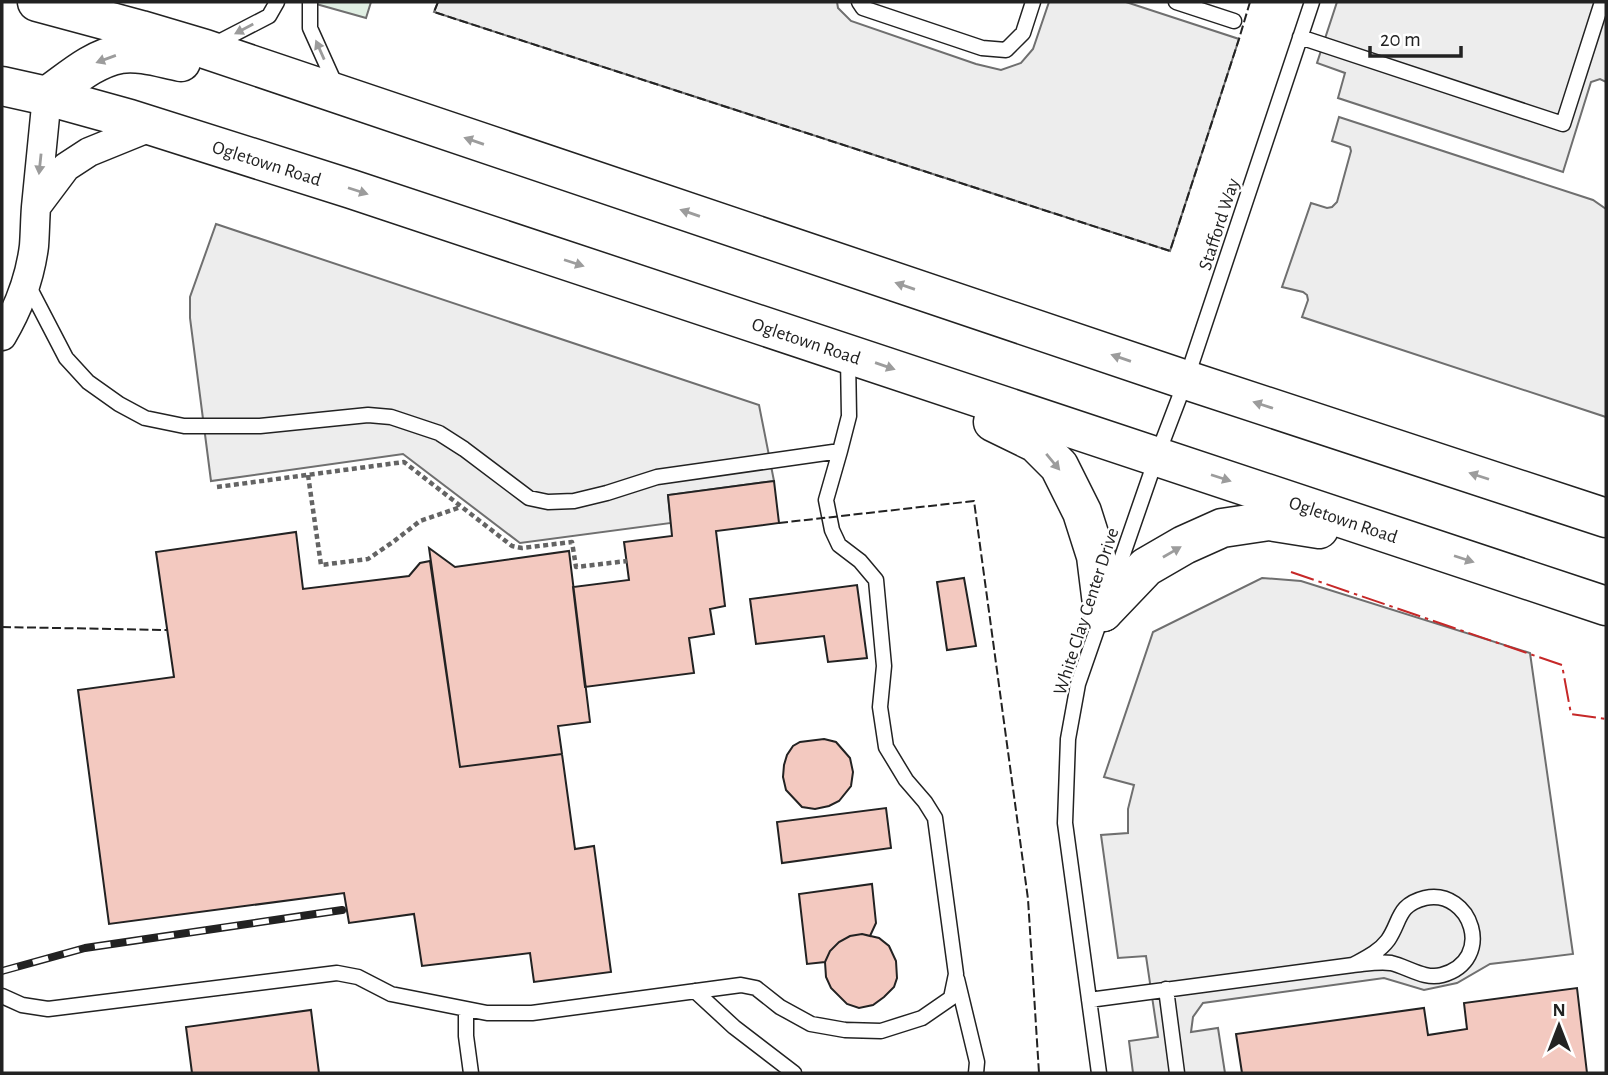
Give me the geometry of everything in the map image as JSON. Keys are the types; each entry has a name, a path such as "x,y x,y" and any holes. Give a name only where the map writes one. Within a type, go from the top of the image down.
{"main road":[{"path":"37,2 205,49 1186,380 1606,518"},
{"path":"115,2 205,49"},
{"path":"47,96 97,61 120,54 146,54 340,96"},
{"name":"Ogletown Road","path":"2,86 153,126 351,189 1606,606"},
{"path":"937,383 983,417 1037,443 1059,466 1082,512 1096,556 1103,612"},
{"path":"1103,612 1146,567 1184,545 1222,528 1269,521 1400,537"}],"street":[{"path":"2,336 14,316 34,247 47,96"},
{"path":"36,207 66,167 89,152 153,126"}],"lane":[{"path":"205,49 269,16 277,2"},
{"path":"310,2 310,28 340,96"},
{"path":"859,2 863,8 982,48 1006,50 1023,33 1033,2"},
{"path":"1176,2 1234,21"},
{"name":"Stafford Way","path":"1157,456 1186,380 1312,2"},
{"path":"1300,37 1563,124 1602,2"},
{"path":"26,281 66,358 88,383 145,418 184,426 260,426 368,415 391,417 439,433 529,498 548,502 574,501 596,496 657,477 840,451"},
{"path":"848,354 849,416 826,500 832,530 839,545 860,561 876,580 884,666 880,707 886,747 906,780 935,818 956,974 977,1062 975,1073"},
{"name":"White Clay Center Drive","path":"1099,1073 1065,823 1068,739 1078,684 1157,456"},
{"path":"1089,1000 1387,962 1424,975 1440,976 1458,968 1473,949 1472,928 1462,910 1445,899 1427,898 1407,906 1396,921 1389,938 1378,951 1353,965"},
{"path":"2,996 22,1004 48,1009 337,973 358,977 391,994 487,1013 532,1013 741,985 757,988 780,1007 811,1024 845,1030 881,1031 922,1018 951,998 956,974"},
{"path":"1166,989 1177,1073"},
{"path":"695,991 734,1027 794,1073"},
{"path":"466,1009 466,1036 471,1073"}],"path":[{"path":"217,487 404,462 512,545 522,548 572,542 576,567 627,561"},
{"path":"308,475 321,565 368,559 420,521 462,507"}],"green space":[{"path":"309,2 371,2 366,18"}],"shaded area":[{"path":"438,2 837,2 838,8 851,21 1001,70 1021,63 1033,49 1049,2 1126,2 1239,39 1170,251 434,12"},
{"path":"1337,2 1606,2 1606,82 1600,79 1591,82 1563,172 1338,98 1345,73 1317,63"},
{"path":"1339,117 1593,200 1606,209 1606,417 1302,317 1307,295 1282,287 1311,203 1327,208 1337,202 1351,151 1350,147 1332,141"},
{"path":"216,224 759,405 774,481 668,495 671,523 520,543 403,454 211,481 190,318 190,297"},
{"path":"1262,578 1301,581 1530,653 1573,954 1490,964 1457,983 1424,990 1384,978 1203,1003 1193,1017 1191,1032 1218,1028 1225,1073 1133,1073 1129,1041 1158,1037 1146,956 1118,958 1101,835 1128,833 1128,809 1134,785 1104,777 1153,632"}],"building":[{"path":"774,481 779,523 716,531 725,606 710,609 714,634 689,638 694,673 585,687 573,587 629,580 624,542 672,536 668,495"},
{"path":"296,532 303,589 409,576 420,563 430,561 460,767 562,754 575,849 594,846 611,972 534,982 530,953 422,966 414,914 349,923 344,893 109,924 78,690 174,677 156,552"},
{"path":"429,548 455,567 569,551 590,722 558,726 562,754 460,767"},
{"path":"964,578 976,646 947,650 937,582"},
{"path":"857,585 867,658 828,662 824,636 756,644 750,599"},
{"path":"824,739 836,742 850,758 853,772 851,786 839,801 829,806 815,809 802,807 786,790 783,777 787,755 793,746 800,742"},
{"path":"886,808 891,848 782,863 777,822"},
{"path":"872,884 876,923 870,936 850,936 830,951 825,962 807,964 799,894"},
{"path":"862,934 879,938 889,946 896,961 897,978 894,987 884,997 873,1005 859,1008 847,1004 831,988 826,977 825,962 830,951 839,942"},
{"path":"1577,988 1587,1073 1242,1073 1236,1034 1424,1008 1428,1035 1467,1029 1464,1003"},
{"path":"311,1010 319,1073 192,1073 186,1027"}],"railway":[{"path":"2,971 85,948 342,910"}],"fence":[{"path":"438,2 434,12 1170,251 1250,2"},
{"path":"779,523 974,501 1028,899 1039,1073"},
{"path":"2,627 167,630"}],"power":[{"path":"1291,572 1562,665 1571,714 1606,719"}]}
